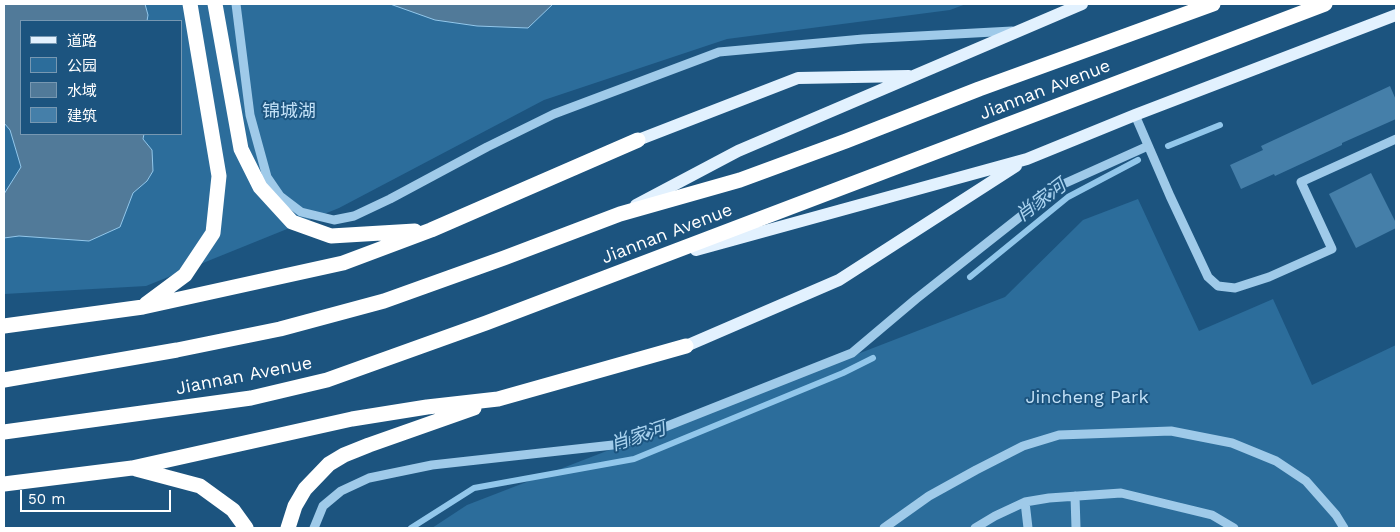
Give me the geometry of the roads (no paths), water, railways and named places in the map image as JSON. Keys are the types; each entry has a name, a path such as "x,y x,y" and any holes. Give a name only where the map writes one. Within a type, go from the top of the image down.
{"highway":[{"path":"143,307 185,275 213,233 219,176 190,4"},
{"path":"215,4 241,149 260,187 292,222 331,236 431,230"},
{"name":"Jiannan Avenue","path":"4,380 177,350 290,326 384,300 620,214 740,180 989,85 1213,4"},
{"name":"Jiannan Avenue","path":"4,432 251,398 327,380 486,323 1325,4"},
{"path":"4,326 143,307 343,263 431,230 638,140"},
{"path":"288,528 295,506 305,489 329,464 344,456 369,445 498,399 686,346"},
{"path":"4,484 132,468 352,419 427,407 498,399"},
{"path":"132,468 200,486 233,510 246,528"}],"main road":[{"path":"620,214 738,151 1082,4"},
{"path":"633,267 1026,159 1135,114 1396,15"},
{"path":"638,140 798,78 916,76"},
{"path":"686,346 839,280 1026,159"}],"street":[{"path":"236,4 250,115 267,177 280,196 301,212 334,220 354,216 390,199 487,147 554,114 719,52 854,40 1020,30"},
{"path":"1135,114 1208,276 1218,286 1234,288 1270,277 1332,249 1301,182 1396,139"},
{"path":"314,528 323,506 341,491 369,478 432,465 622,444 852,353 916,299 1059,186 1148,146"},
{"path":"884,528 929,496 1023,446 1059,435 1171,431 1232,443 1276,461 1306,481 1336,515 1344,528"},
{"path":"975,528 1025,502 1049,498 1121,494 1212,515 1234,528"},
{"path":"1075,496 1076,528"},
{"path":"1025,502 1028,528"}],"water":[{"path":"4,4 145,4 147,20 20,20 20,135 144,135 143,139 152,150 153,171 147,181 133,193 120,227 89,241 19,236 4,238 4,194 21,167 10,130 4,123"},
{"path":"390,4 553,4 528,28 477,26 435,20"}],"waterway":[{"name":"肖家河","path":"1168,146 1220,125"},
{"name":"肖家河","path":"970,277 1068,197 1138,160"},
{"name":"肖家河","path":"411,528 474,488 634,459 843,373 873,358"}],"park label":[{"name":"锦城湖","path":"289,112"},
{"name":"Jincheng Park","path":"1087,398"}]}
